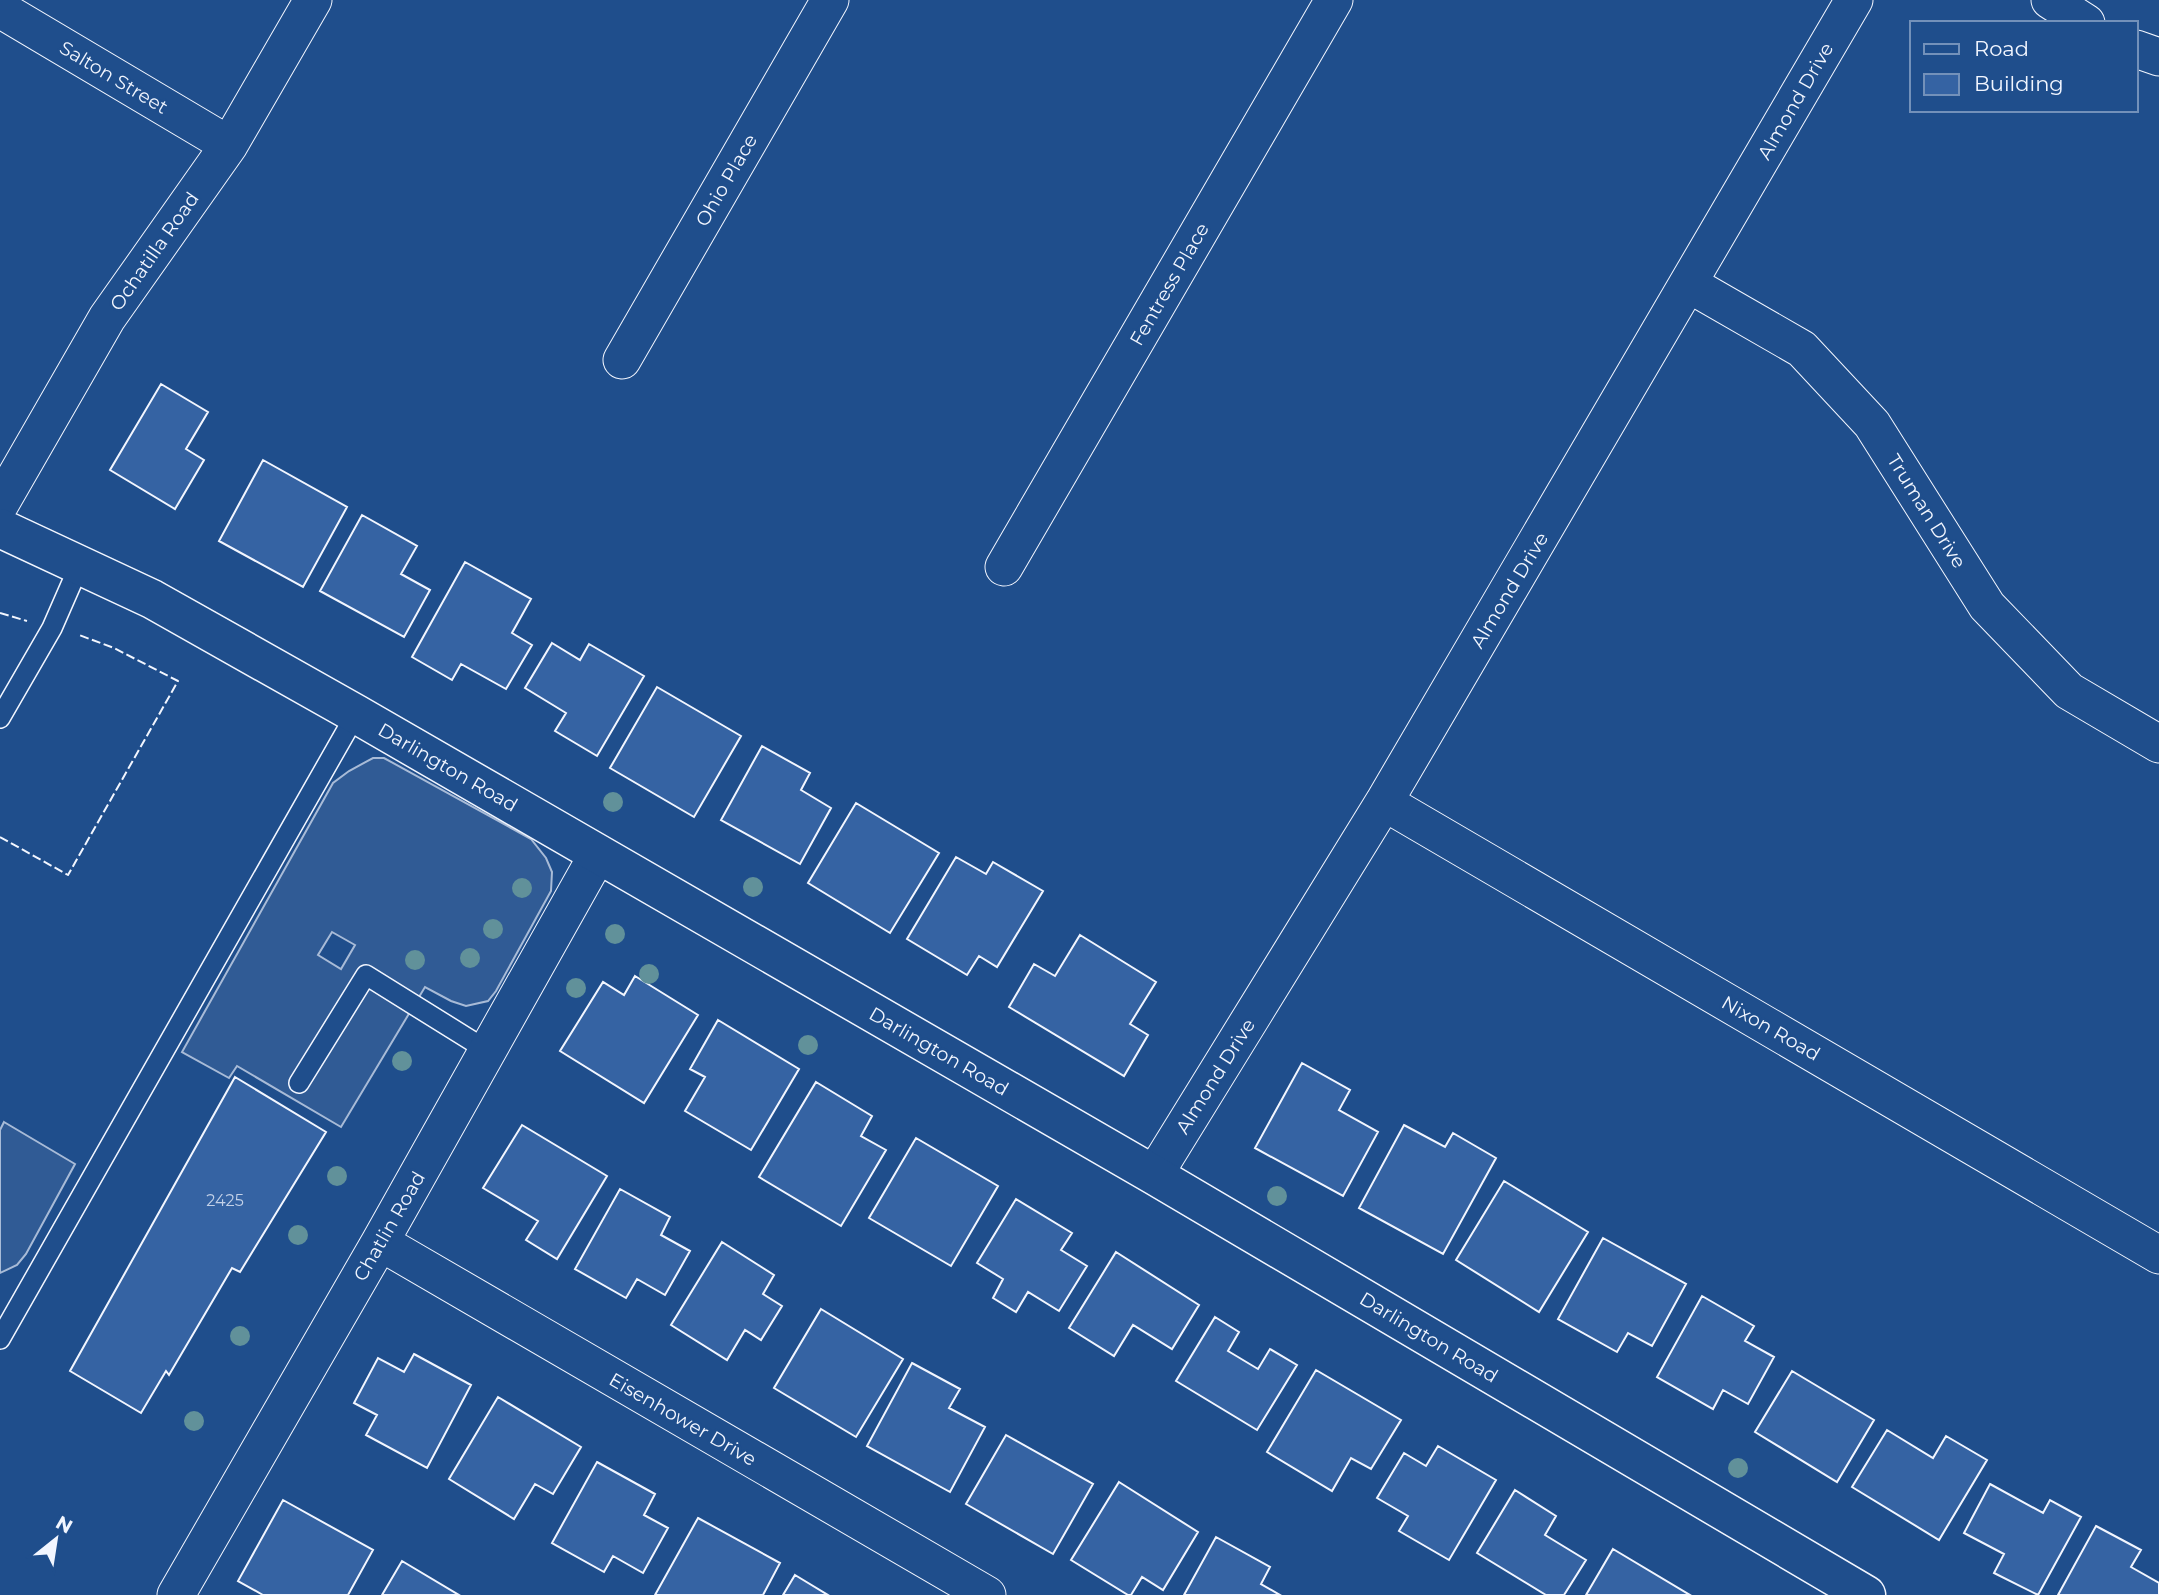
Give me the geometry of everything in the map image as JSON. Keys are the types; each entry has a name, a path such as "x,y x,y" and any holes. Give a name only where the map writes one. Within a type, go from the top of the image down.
{"street":[{"name":"Ochatilla Road","path":"0,504 107,318 229,145 313,0"},
{"name":"Ohio Place","path":"622,360 830,0"},
{"name":"Fentress Place","path":"1004,567 1334,0"},
{"name":"Almond Drive","path":"1154,1175 1384,802 1854,0"},
{"path":"2050,0 2082,21"},
{"name":"Salton Street","path":"0,9 229,145"},
{"path":"2138,50 2159,57"},
{"name":"Truman Drive","path":"1689,284 1802,349 1872,424 1987,606 2068,691 2159,744"},
{"name":"Darlington Road","path":"0,528 152,599 356,714 1154,1175 1866,1595"},
{"name":"Nixon Road","path":"1384,802 2159,1255"},
{"name":"Chatlin Road","path":"176,1595 380,1242 598,854"},
{"name":"Eisenhower Drive","path":"380,1242 987,1595"}],"lane":[{"path":"0,718 52,628 80,564"},
{"path":"0,1339 356,714"},
{"path":"299,1083 366,975 488,1051"}],"shaded area":[{"path":"373,758 384,758 531,839 546,858 552,872 551,891 488,1001 466,1006 425,987 341,1127 237,1066 229,1078 182,1052 333,783","holes":["332,932 355,945 341,969 318,955"]},
{"path":"4,1122 75,1164 26,1254 17,1265 0,1273 0,1130"}],"building":[{"path":"161,384 208,412 186,449 204,460 175,509 110,470"},
{"path":"263,460 347,507 303,587 219,541"},
{"path":"362,515 417,546 401,574 430,590 404,637 320,591"},
{"path":"465,562 531,599 512,633 532,645 506,689 461,664 452,680 412,657"},
{"path":"552,643 580,660 589,644 644,676 597,756 555,731 566,713 525,688"},
{"path":"657,687 741,736 694,817 610,768"},
{"path":"762,746 810,773 801,790 831,808 800,864 721,820"},
{"path":"856,803 939,853 890,933 808,883"},
{"path":"956,857 986,874 993,862 1043,891 997,967 979,956 967,975 907,939"},
{"path":"1080,935 1156,982 1130,1024 1148,1035 1124,1076 1009,1007 1034,964 1055,976"},
{"path":"635,976 698,1015 644,1103 560,1051 603,982 624,995"},
{"path":"718,1020 799,1069 751,1150 685,1111 705,1077 690,1069"},
{"path":"1302,1063 1350,1090 1339,1110 1378,1132 1343,1196 1255,1148"},
{"path":"235,1077 326,1132 240,1272 232,1268 169,1375 166,1371 141,1413 70,1371"},
{"path":"816,1082 872,1116 861,1136 886,1150 841,1226 759,1177"},
{"path":"522,1125 607,1176 557,1259 526,1240 538,1221 483,1188"},
{"path":"1404,1125 1445,1147 1453,1133 1496,1158 1443,1254 1359,1208"},
{"path":"916,1138 998,1186 951,1266 869,1218"},
{"path":"1504,1181 1588,1232 1539,1312 1456,1260"},
{"path":"620,1189 670,1217 661,1235 690,1251 665,1295 637,1279 626,1298 575,1269"},
{"path":"1016,1199 1072,1233 1061,1250 1087,1266 1059,1311 1028,1292 1016,1312 993,1298 1003,1279 977,1263"},
{"path":"1603,1238 1686,1284 1652,1346 1628,1333 1617,1352 1558,1319"},
{"path":"722,1242 774,1275 763,1294 782,1306 761,1340 745,1330 727,1360 671,1325"},
{"path":"1116,1252 1199,1305 1172,1349 1133,1325 1114,1356 1069,1328"},
{"path":"1702,1296 1754,1326 1745,1341 1774,1357 1748,1404 1723,1390 1713,1409 1657,1377"},
{"path":"821,1309 903,1359 856,1437 774,1388"},
{"path":"1215,1317 1239,1332 1228,1351 1258,1369 1270,1349 1297,1365 1257,1430 1176,1381"},
{"path":"414,1354 471,1385 427,1468 366,1435 377,1415 354,1403 378,1358 404,1372"},
{"path":"912,1363 960,1389 949,1408 985,1427 950,1492 867,1446"},
{"path":"1316,1370 1401,1420 1371,1469 1351,1458 1332,1491 1267,1452"},
{"path":"1792,1371 1874,1420 1837,1482 1755,1432"},
{"path":"498,1397 581,1447 553,1494 535,1484 514,1519 449,1479"},
{"path":"1887,1430 1933,1458 1946,1436 1987,1460 1939,1540 1852,1487"},
{"path":"1006,1435 1093,1484 1053,1554 966,1504"},
{"path":"1438,1446 1496,1480 1449,1560 1399,1531 1408,1516 1377,1498 1404,1453 1426,1466"},
{"path":"597,1462 655,1494 644,1515 668,1528 643,1573 613,1556 604,1572 552,1543"},
{"path":"1119,1482 1198,1532 1163,1590 1142,1577 1131,1595 1128,1595 1071,1560"},
{"path":"1990,1484 2043,1513 2050,1500 2081,1517 2038,1595 1994,1573 2004,1554 1964,1533"},
{"path":"1515,1490 1556,1516 1545,1535 1586,1560 1564,1595 1546,1595 1477,1553"},
{"path":"283,1500 373,1550 348,1595 263,1595 238,1581"},
{"path":"698,1518 780,1563 763,1595 655,1595"},
{"path":"2096,1526 2141,1550 2131,1567 2159,1583 2159,1595 2058,1595"},
{"path":"1216,1537 1270,1567 1261,1584 1280,1595 1184,1595"},
{"path":"1613,1549 1690,1595 1586,1595"},
{"path":"402,1561 459,1595 382,1595"},
{"path":"795,1575 828,1595 783,1595"}],"fence":[{"path":"0,613 27,621"},
{"path":"0,837 68,875 178,681 114,648 79,635"}]}
